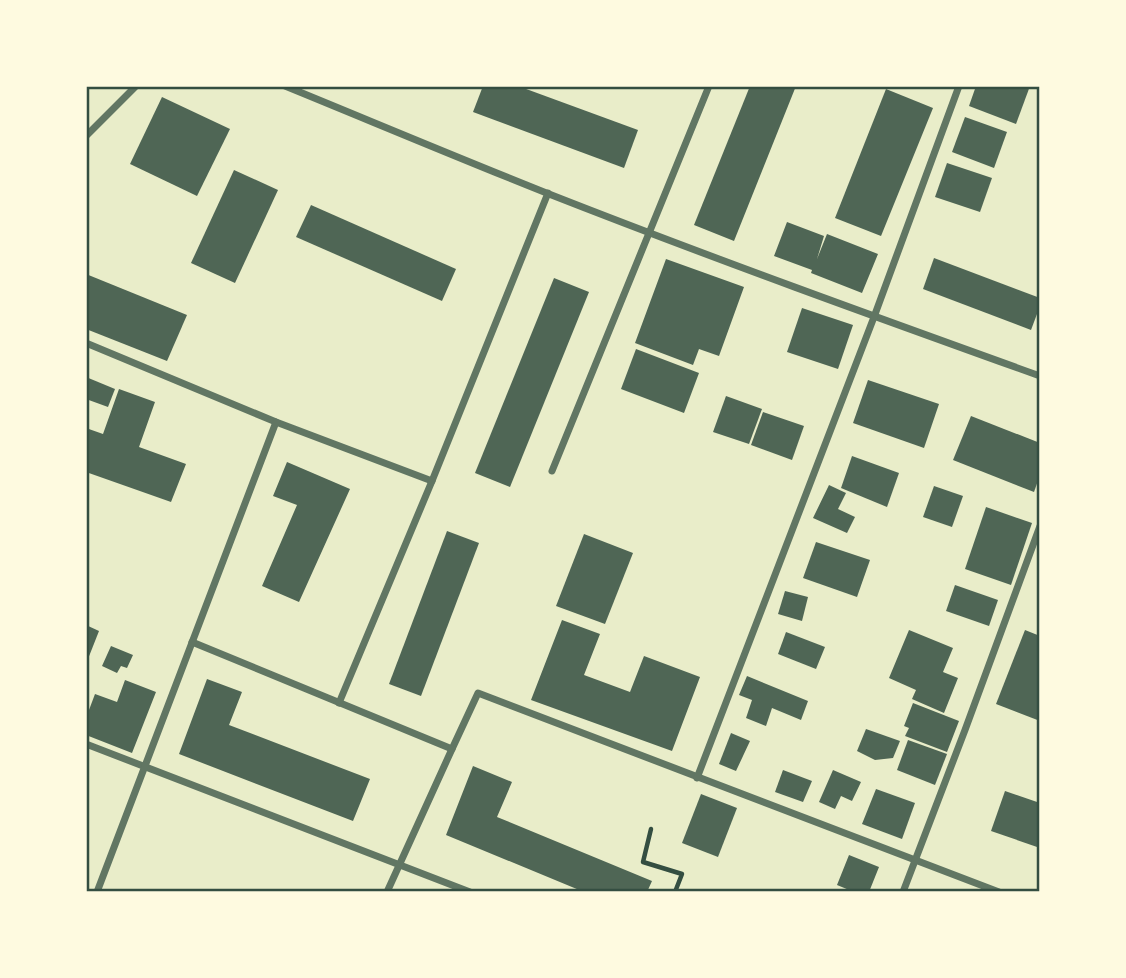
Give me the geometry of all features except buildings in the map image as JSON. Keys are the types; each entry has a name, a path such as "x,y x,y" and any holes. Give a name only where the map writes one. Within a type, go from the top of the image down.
{"street":[{"path":"86,136 136,86"},
{"path":"285,86 548,194 874,317 1040,376"},
{"path":"552,471 709,86"},
{"path":"697,778 874,317 959,86"},
{"path":"339,703 548,194"},
{"path":"86,343 275,422 432,481"},
{"path":"97,892 275,422"},
{"path":"903,892 1040,526"},
{"path":"192,642 452,749"},
{"path":"387,892 478,693 999,892"},
{"path":"86,744 470,892"}],"path":[{"path":"651,829 643,862 682,874 675,892"}]}
